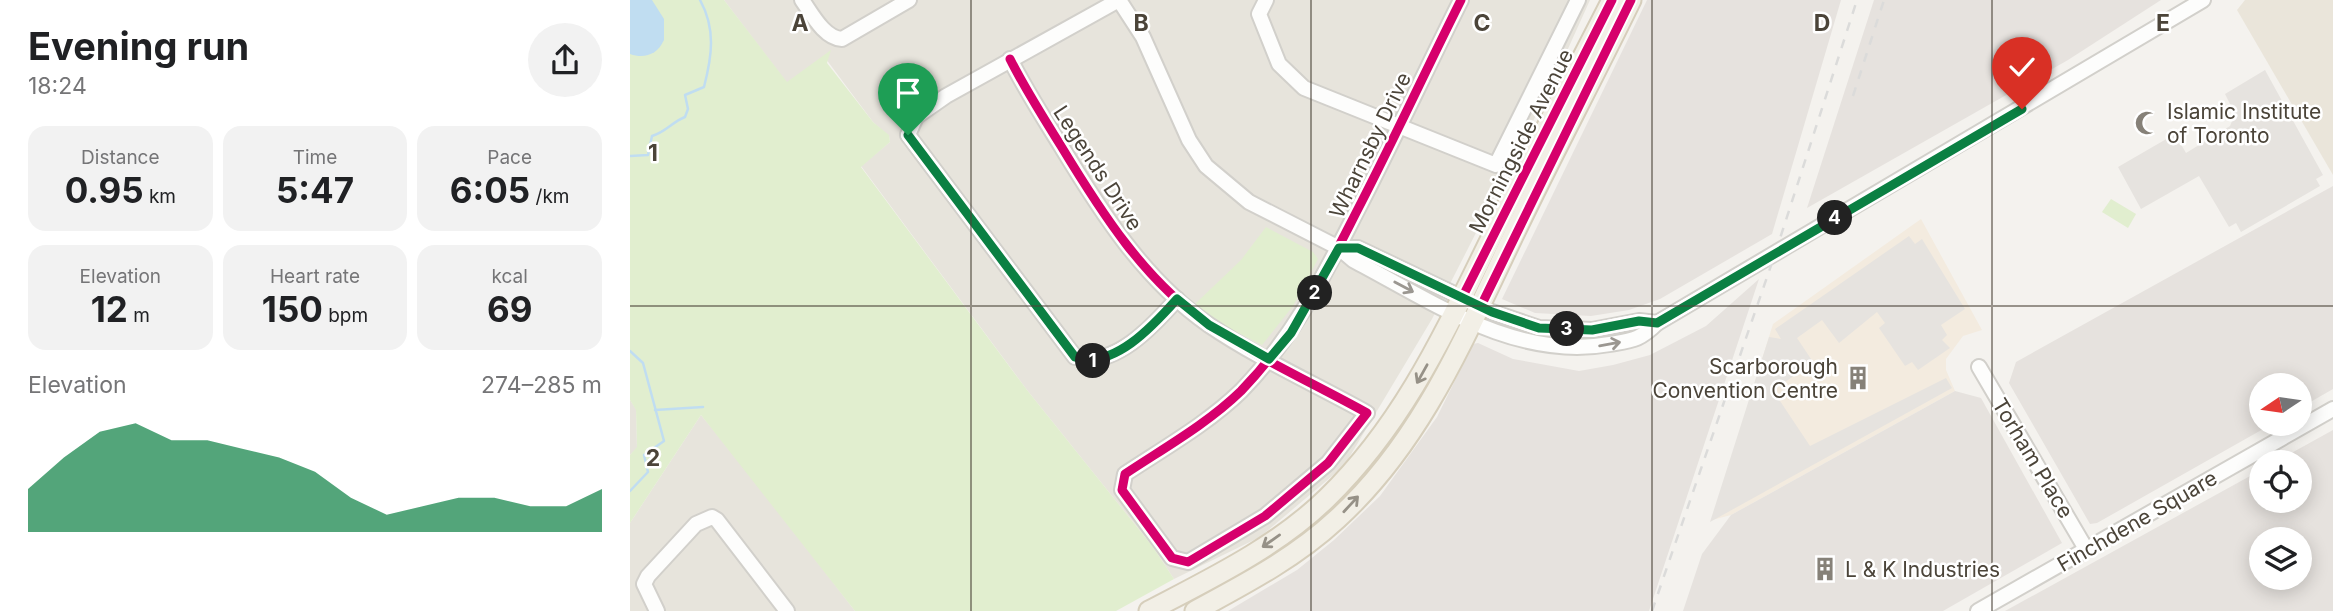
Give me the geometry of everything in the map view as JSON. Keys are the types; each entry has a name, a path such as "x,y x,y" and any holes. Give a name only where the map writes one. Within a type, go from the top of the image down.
{"main road":[{"name":"Morningside Avenue","path":"1195,611 1289,559 1338,518 1378,475 1427,410 1467,310 1556,129 1612,0"},
{"name":"Morningside Avenue","path":"1556,129 1631,0"},
{"name":"Morningside Avenue","path":"1149,611 1271,543 1326,499 1378,441 1467,310"}],"street":[{"path":"802,0 827,33 842,39 909,0"},
{"path":"1177,299 1143,333 1100,360 1089,362 1075,357 908,135 916,117 1010,59 1119,0 1143,37 1189,141 1206,166 1249,202 1339,248 1353,260 1467,310 1499,333 1546,345 1594,347 1641,339 1657,323 2203,0"},
{"path":"1266,0 1259,14 1279,64 1304,88 1399,125 1481,162 1496,165 1578,0"},
{"name":"Wharnsby Drive","path":"1125,474 1205,421 1239,393 1291,333 1339,248 1461,0"},
{"name":"Legends Drive","path":"1010,59 1106,219 1177,299 1209,325 1367,413 1328,463 1265,516 1194,559 1172,558 1122,491 1125,474"},
{"name":"Torham Place","path":"1979,367 2086,549"},
{"name":"Finchdene Square","path":"1978,611 2333,409"},
{"path":"657,611 644,584 696,524 712,517 787,611"}],"shaded area":[{"path":"724,0 1590,0 1553,82 1432,319 1344,466 1260,537 1174,579 1153,547 1027,390 861,166 890,142 889,136 873,122 826,59 787,83"},
{"path":"1647,0 1841,0 1772,234 1660,299 1629,310 1591,316 1535,313 1502,299"},
{"path":"1874,0 2161,0 2068,60 1807,208"},
{"path":"2245,0 2333,0 2333,175 2237,10"},
{"path":"2265,70 2323,175 2316,179 2320,186 2241,232 2236,223 2229,227 2199,176 2141,209 2118,167 2175,134 2186,153 2230,126 2235,114 2225,94"},
{"path":"2333,186 2333,389 2312,401 2312,373 2249,373 2251,436 2097,523 2090,524 2009,383 2016,362"},
{"path":"1921,219 1982,330 1963,336 1946,359 1946,370 1955,391 1731,515 1712,520 1773,324"},
{"path":"1909,236 1915,244 1922,239 1965,309 1941,325 1947,335 1942,340 1950,348 1918,370 1912,362 1905,366 1879,328 1885,323 1877,312 1839,343 1822,320 1797,338 1813,362 1781,385 1777,380 1770,386 1810,446 1946,378 1952,388 1710,522 1769,337 1781,339 1775,329"},
{"path":"1759,279 1649,611 1228,611 1297,570 1334,540 1380,496 1437,417 1473,344 1478,343 1513,359 1579,371 1613,365 1650,355 1706,326"},
{"path":"1955,391 1981,398 2062,543 1943,611 1683,611 1702,554 1731,515"},
{"path":"630,400 636,409 637,448 630,455"},
{"path":"701,415 855,611 630,611 630,523"},
{"path":"2333,430 2333,611 2005,611 2249,477 2249,513 2312,513 2312,450 2297,450"}],"green space":[{"path":"630,0 724,0 787,82 831,50 827,63 873,122 889,135 890,142 861,167 1027,390 1153,547 1174,579 1116,611 855,611 701,415 630,523 630,455 637,447 636,410 630,400"},
{"path":"2111,199 2136,214 2128,228 2102,212"},
{"path":"1266,227 1313,252 1318,259 1293,306 1262,345 1210,318 1195,304 1241,260"}],"water":[{"path":"630,0 652,0 664,19 664,40 658,49 650,54 630,54"}],"waterway":[{"path":"630,156 648,155 652,136 685,117 688,109 685,95 704,87 711,43 708,21 700,0"},
{"path":"630,351 643,363 664,441 644,455 648,472 630,491"},
{"path":"655,410 703,407"}],"railway":[{"path":"1652,611 1775,254 1857,0"},
{"path":"1853,96 1884,0"}],"cycle path":[{"path":"1010,59 1034,103 1108,220 1164,287 1209,325 1228,337 1267,360 1287,371 1367,413 1328,463 1265,516 1188,562 1172,558 1122,490 1125,474 1228,403 1261,369 1278,347 1294,325 1386,154 1461,0"},
{"path":"1462,298 1612,0"},
{"path":"1481,306 1631,0"}],"place":[{"name":"Islamic Institute of Toronto","path":"2147,123"},
{"name":"Scarborough Convention Centre","path":"1858,378"},
{"name":"L & K Industries","path":"1825,569"}],"route":[{"path":"908,135 1075,357 1089,362 1100,360 1143,333 1177,299 1209,325 1269,359 1291,333 1339,248 1358,248 1492,312 1539,328 1592,330 1639,321 1657,323 2022,109"}]}
